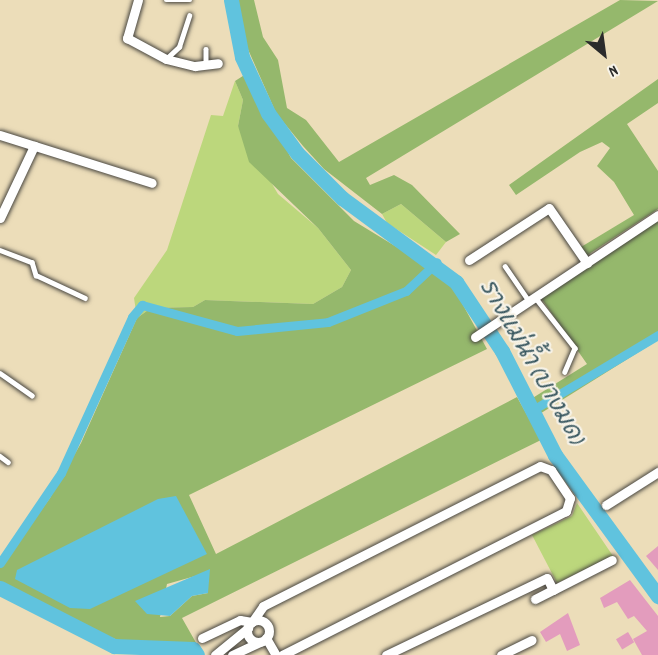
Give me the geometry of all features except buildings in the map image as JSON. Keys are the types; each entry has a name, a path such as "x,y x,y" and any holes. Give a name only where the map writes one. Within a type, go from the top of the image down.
{"street":[{"path":"138,0 127,38 166,59 207,66 218,63"},
{"path":"0,135 152,183"},
{"path":"0,218 34,146"},
{"path":"469,260 549,208 587,263"},
{"path":"475,337 656,220"},
{"path":"215,655 250,625 263,606 540,466 552,470 570,498 567,511 282,655"},
{"path":"606,505 658,472"},
{"path":"535,599 612,560"},
{"path":"386,655 547,578 553,590"},
{"path":"202,638 240,620 250,625 265,622 263,640"},
{"path":"250,625 250,638 263,640 276,655"},
{"path":"232,655 263,640"},
{"path":"501,655 532,640"}],"lane":[{"path":"166,0 190,0"},
{"path":"166,59 179,47 189,16"},
{"path":"206,49 207,66"},
{"path":"0,250 32,262 36,274 86,298"},
{"path":"506,266 574,348 565,372"},
{"path":"0,373 32,395"},
{"path":"0,456 8,462"}],"green space":[{"path":"236,0 254,0 263,37 278,60 287,108 306,120 339,162 620,0 658,1 366,178 370,185 394,175 412,185 460,234 446,242 401,204 382,214 324,169 303,146 276,113 239,29"},
{"path":"246,74 291,158 354,221 436,271 456,292 487,349 189,495 216,554 517,397 541,440 182,618 203,655 187,655 120,641 75,623 0,584 0,567 50,498 81,443 137,318 151,308 193,307 205,300 313,304 342,287 351,270 318,228 249,162 238,126 243,100 235,81","holes":["199,575 208,593 192,596 170,616 160,617 167,584"]},
{"path":"658,79 658,103 627,124 658,171 658,209 586,256 581,247 634,215 614,182 597,166 610,148 602,142 580,152 516,195 509,185"},
{"path":"235,81 243,100 238,126 278,194 318,228 351,270 342,287 313,304 205,300 193,307 151,308 137,318 134,298 167,250 211,115 223,116"},
{"path":"401,204 446,242 436,255 387,223 382,214"},
{"path":"658,219 658,340 538,415 531,399 587,364 541,298"},
{"path":"577,503 613,556 557,583 532,535 572,516"}],"water":[{"path":"176,496 207,554 90,609 70,608 15,579 17,570 158,499"},
{"path":"210,569 208,593 192,596 170,616 147,614 135,601"}],"waterway":[{"name":"รางแม่น้ำ (บางมด)","path":"231,0 242,57 268,113 297,153 342,198 456,282 502,351 555,455 658,596"},
{"path":"0,563 61,473 132,317 142,305 237,331 328,322 406,291 437,262"},
{"path":"531,411 658,335"},
{"path":"0,588 114,646 193,649 197,655"}]}
